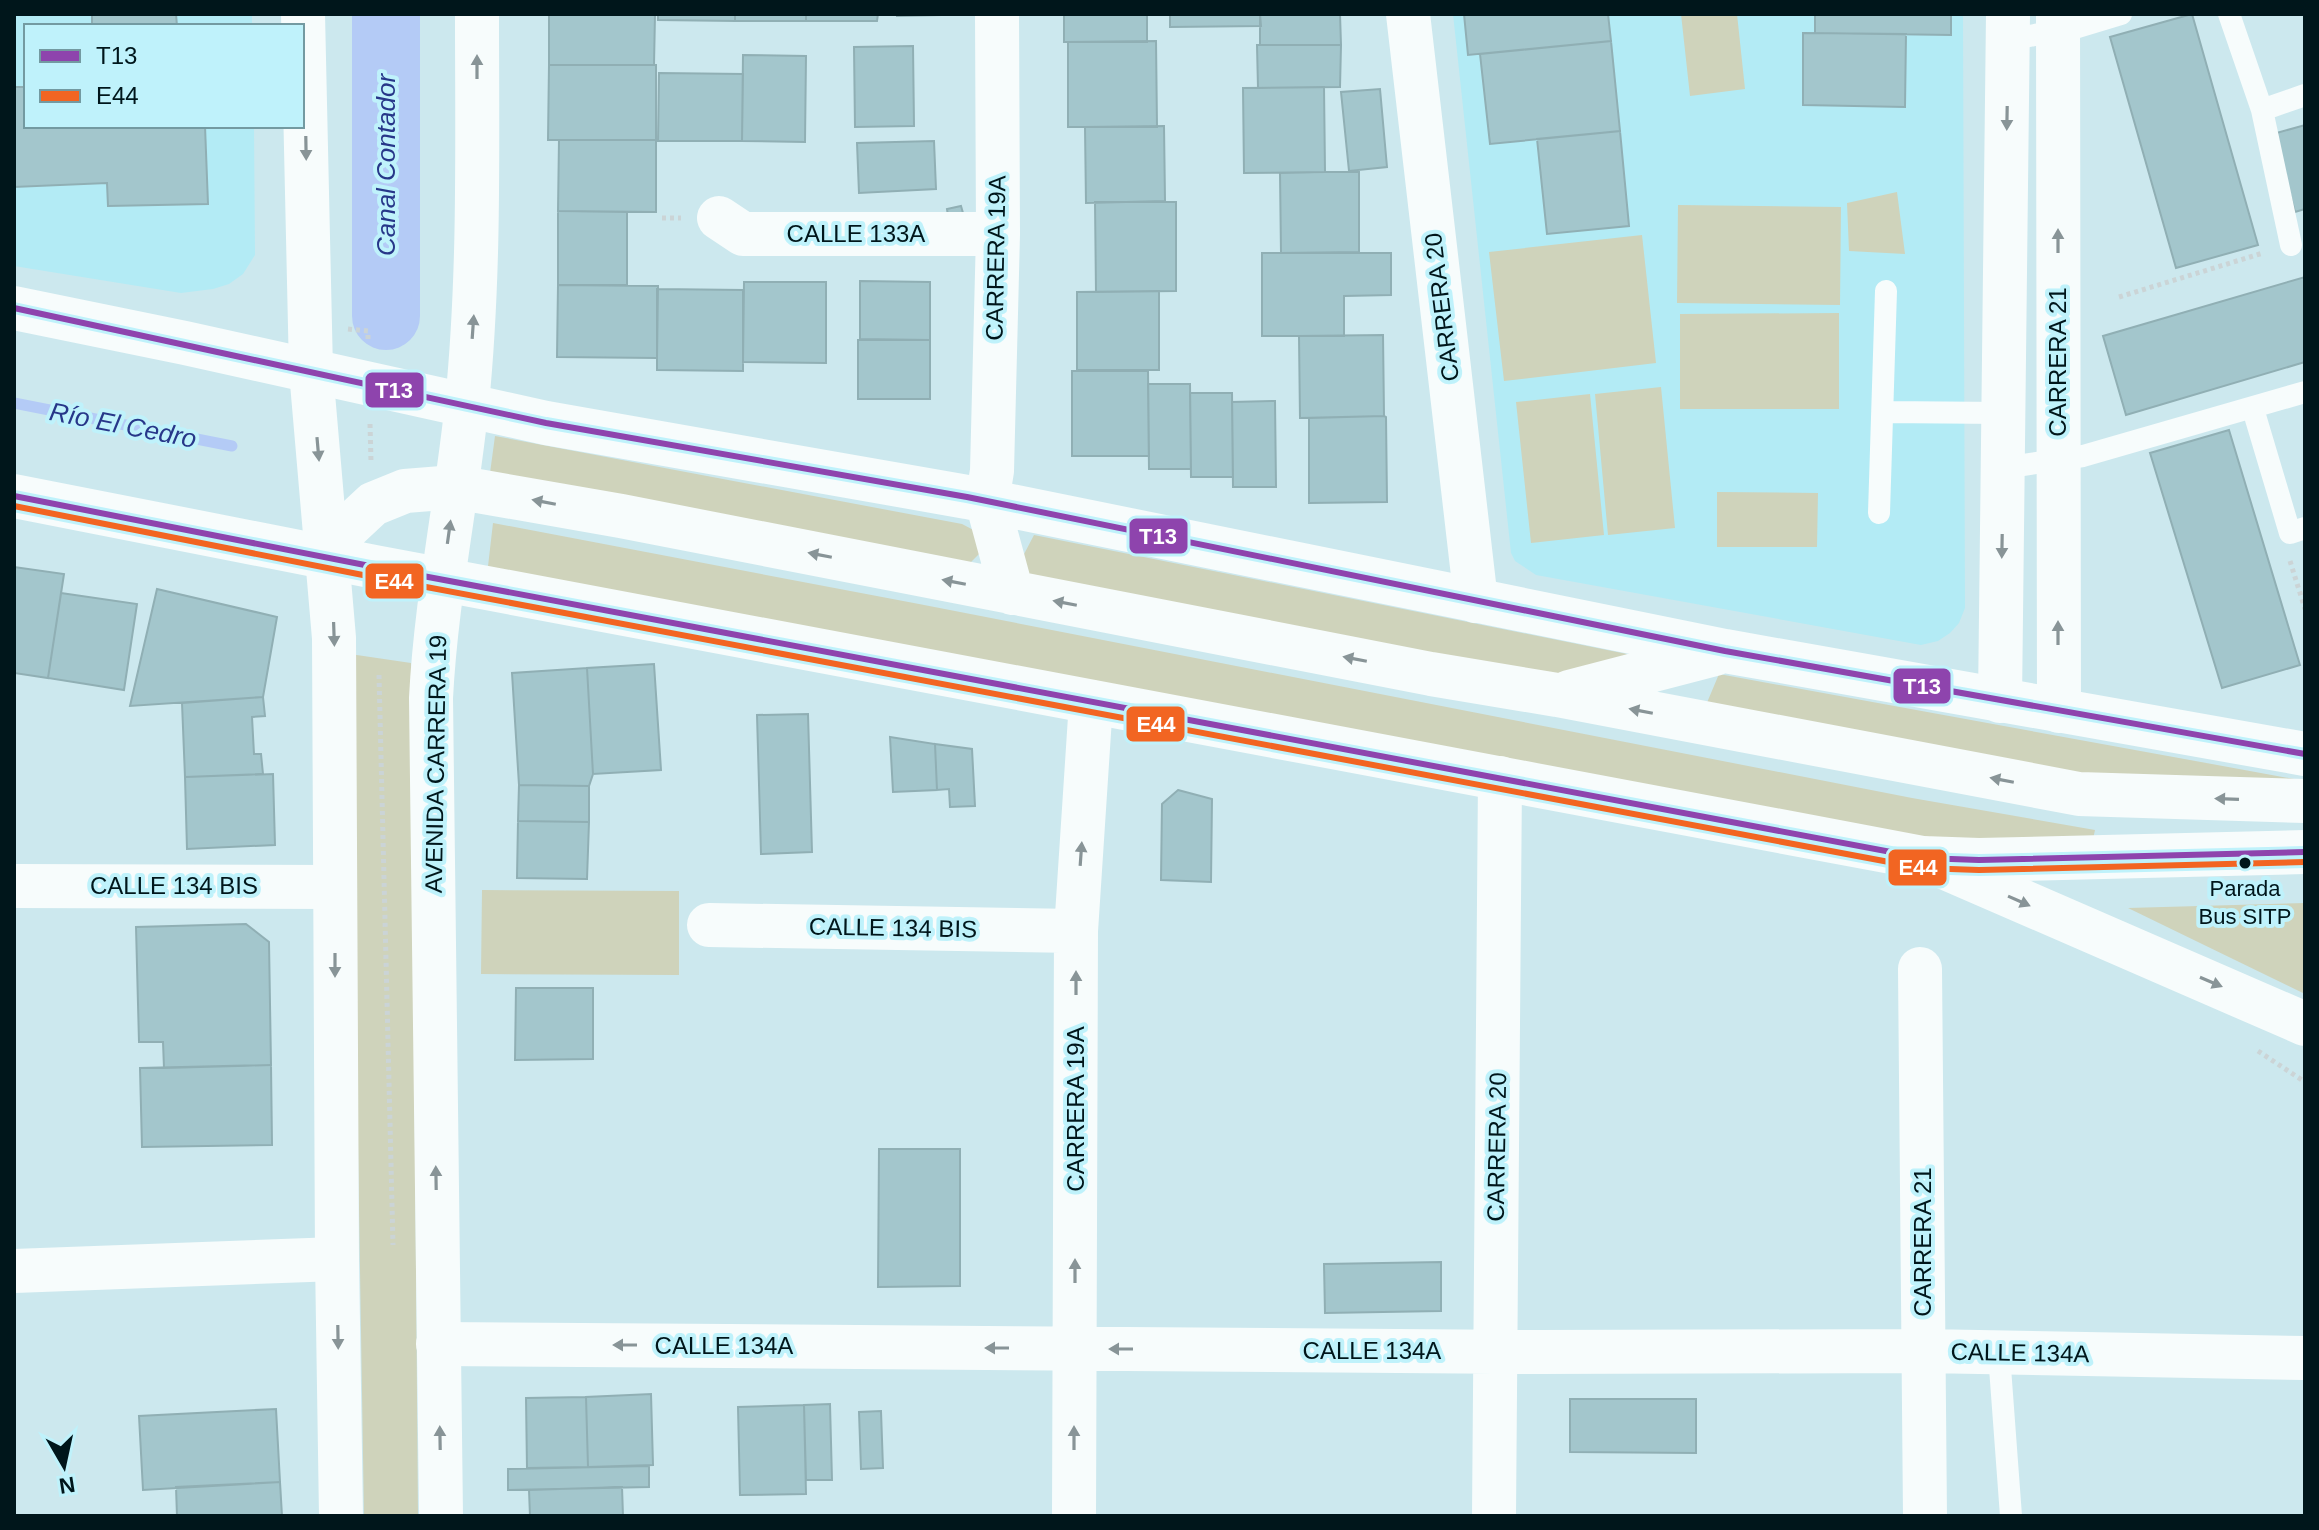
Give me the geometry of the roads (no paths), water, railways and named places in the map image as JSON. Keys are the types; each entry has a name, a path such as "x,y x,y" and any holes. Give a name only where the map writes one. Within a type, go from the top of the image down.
{"main road":[{"name":"AVENIDA CARRERA 19","path":"441,1516 431,698 442,578 467,405 477,275 477,14"},
{"name":"CARRERA 19A","path":"987,501 992,471 998,234 997,14"},
{"name":"CARRERA 20","path":"1408,14 1476,601"},
{"name":"CARRERA 21","path":"2058,22 2059,711"},
{"path":"2000,701 2008,27"},
{"path":"304,59 311,371 334,638 341,1516"},
{"name":"CALLE 133A","path":"719,218 743,234 998,234"},
{"path":"14,308 546,423 987,501 1725,651 2305,754"},
{"path":"328,556 343,532 373,504 405,491 455,487 1431,674 2079,794 2305,801"},
{"path":"14,496 1923,858 2305,852"},
{"path":"987,501 1012,593"},
{"path":"1557,695 1725,651"},
{"name":"CARRERA 19A","path":"1074,1516 1076,931 1091,702"},
{"name":"CARRERA 20","path":"1494,1516 1500,778"},
{"path":"1923,858 2305,1024"},
{"name":"CALLE 134 BIS","path":"14,886 335,887"},
{"name":"CALLE 134 BIS","path":"709,925 1076,931"},
{"name":"CARRERA 21","path":"1920,969 1925,1516"},
{"path":"14,1271 337,1259"},
{"name":"CALLE 134A","path":"438,1344 1495,1352 1924,1351 2305,1358"}],"lane":[{"path":"2008,27 2121,14"},
{"path":"2229,14 2262,110 2291,245"},
{"path":"2262,110 2305,95"},
{"path":"1879,513 1886,291"},
{"path":"2003,468 2083,456 2305,392"},
{"path":"2253,409 2297,530"},
{"path":"1883,412 2004,413"},
{"path":"1999,1354 2011,1516"}],"waterway":[{"name":"Canal Contador","path":"386,14 386,316"},
{"name":"Río El Cedro","path":"14,403 232,446"}],"place":[{"name":"Parada Bus SITP","path":"2245,863"}]}
